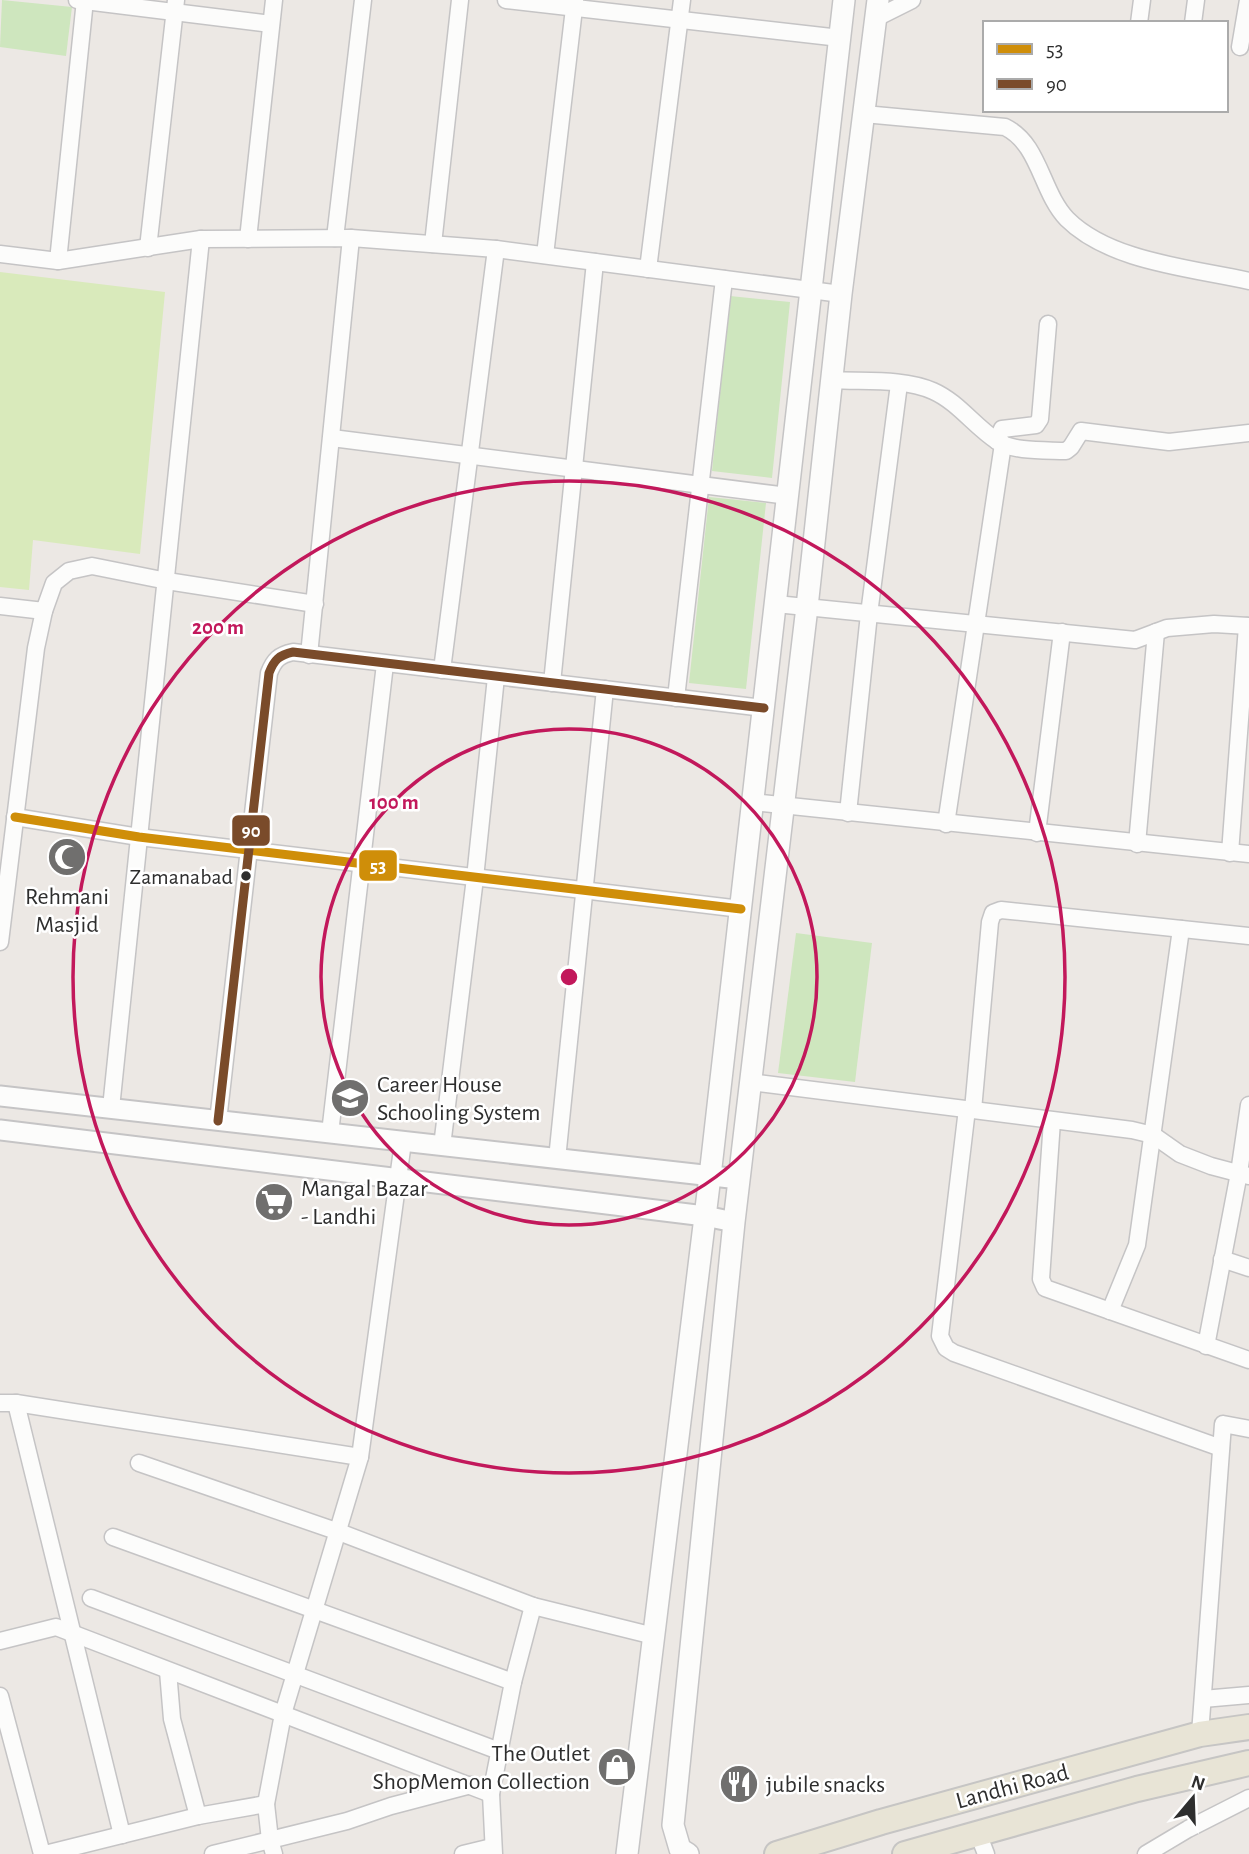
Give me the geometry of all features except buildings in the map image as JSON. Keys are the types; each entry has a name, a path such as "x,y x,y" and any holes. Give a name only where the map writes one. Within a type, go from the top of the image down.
{"main road":[{"path":"627,1854 710,1176 844,0"},
{"path":"688,1854 680,1849 673,1825 734,1222 841,294 877,9"},
{"name":"Landhi Road","path":"776,1854 881,1822 1200,1734 1249,1727"},
{"name":"Landhi Road","path":"905,1854 981,1844 1137,1789 1249,1763"}],"street":[{"path":"58,261 82,0 175,6 271,24"},
{"path":"248,239 274,0"},
{"path":"309,655 332,438 343,238 363,0"},
{"path":"433,244 460,0"},
{"path":"506,0 575,4 839,38"},
{"path":"648,269 682,0"},
{"path":"877,9 912,0"},
{"path":"1139,21 1142,0"},
{"path":"1194,21 1196,0"},
{"path":"1240,47 1248,0"},
{"path":"545,255 575,4"},
{"path":"148,247 175,6"},
{"path":"864,114 1005,127 1025,141 1049,194 1068,219 1087,233 1114,247 1154,262 1249,281"},
{"path":"0,254 58,261 201,239 343,238 496,249 841,294"},
{"path":"111,1108 201,239"},
{"path":"442,670 496,249"},
{"path":"552,683 595,262"},
{"path":"676,698 724,279"},
{"path":"946,824 1002,429 1035,425 1040,419 1048,324"},
{"path":"832,380 899,384 933,391 1010,447 1066,451 1081,431 1169,442 1249,433"},
{"path":"848,813 869,614 899,384"},
{"path":"332,438 788,496"},
{"path":"0,942 36,648 44,611 54,583 69,571 92,566 167,581 315,604"},
{"path":"776,604 1135,639 1167,628 1214,624 1248,626 1230,852"},
{"path":"0,606 44,611"},
{"path":"1037,834 1062,632"},
{"path":"1137,844 1156,632"},
{"path":"218,1121 269,673 281,654 293,652 764,708"},
{"path":"330,1133 385,664"},
{"path":"442,1146 475,878 496,677"},
{"path":"557,1159 605,689"},
{"path":"753,802 1037,834 1249,854"},
{"path":"15,817 139,837 741,909"},
{"path":"1221,1448 954,1353 942,1342 940,1336 993,913 1001,910 1249,936"},
{"path":"1110,1311 1136,1245 1181,929"},
{"path":"750,1082 1132,1130 1153,1135 1180,1154 1244,1174"},
{"path":"0,1096 739,1179"},
{"path":"1206,1346 1222,1259 1244,1174 1249,1105"},
{"path":"1052,1121 1041,1279 1043,1284 1051,1291 1249,1360"},
{"path":"0,1130 705,1216 734,1222"},
{"path":"272,1847 266,1804 283,1714 360,1457 403,1142"},
{"path":"1222,1259 1249,1268"},
{"path":"122,1835 74,1634 8,1403 360,1457"},
{"path":"1200,1734 1223,1424 1249,1429"},
{"path":"139,1463 339,1532 533,1606 653,1636"},
{"path":"113,1537 513,1682"},
{"path":"91,1598 499,1751"},
{"path":"463,1854 493,1850 491,1794 513,1682 533,1606"},
{"path":"0,1641 56,1627 491,1794"},
{"path":"168,1671 172,1719 198,1816"},
{"path":"1203,1699 1249,1695"},
{"path":"0,1696 5,1736 44,1854 198,1816 266,1804"},
{"path":"213,1854 272,1847 471,1785"},
{"path":"1146,1854 1249,1798"}],"green space":[{"path":"2,0 72,7 66,56 0,47"},
{"path":"0,272 165,292 140,554 33,540 29,590 0,587"},
{"path":"730,296 790,302 772,478 712,471"},
{"path":"709,497 766,503 746,689 689,683"},
{"path":"796,933 872,943 855,1082 778,1073"}],"transit line":[{"name":"90","path":"218,1121 269,673 278,659 293,652 764,708"},
{"name":"53","path":"15,817 139,837 741,909"}],"place":[{"name":"Rehmani Masjid","path":"67,857"},
{"name":"Zamanabad","path":"246,876"},
{"name":"Career House Schooling System","path":"350,1098"},
{"name":"Mangal Bazar - Landhi","path":"274,1202"},
{"name":"The Outlet ShopMemon Collection","path":"617,1767"},
{"name":"jubile snacks","path":"739,1784"}]}
